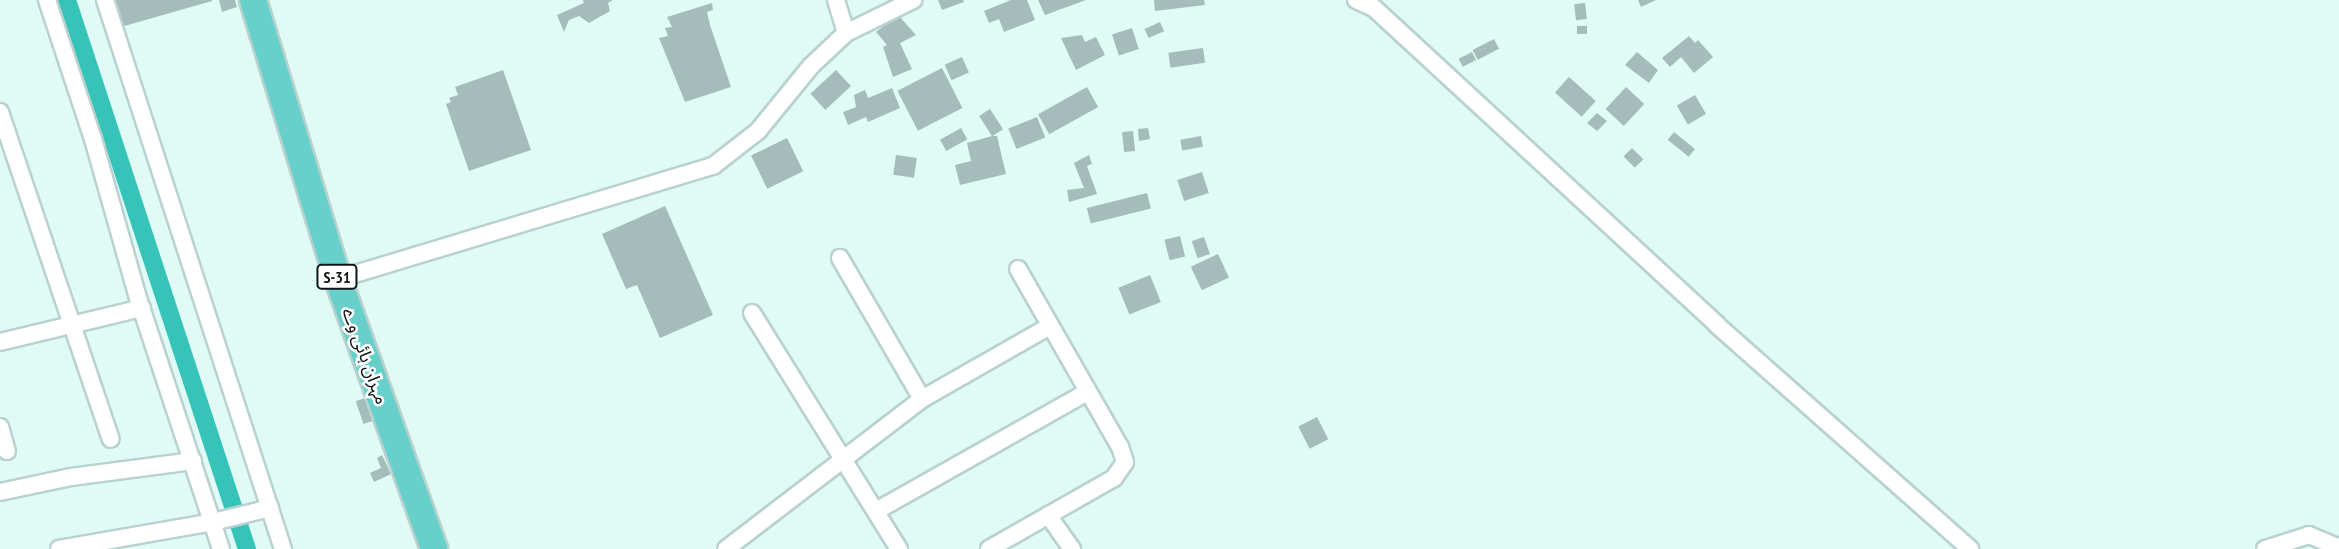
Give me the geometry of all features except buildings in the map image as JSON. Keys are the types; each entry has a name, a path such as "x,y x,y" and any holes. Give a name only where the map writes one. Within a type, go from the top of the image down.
{"main road":[{"name":"مہران ہائی وے","path":"253,0 338,279 434,549"}],"street":[{"path":"47,0 93,139 142,308 193,461 220,521 221,549"},
{"path":"104,0 283,549"},
{"path":"835,0 846,33"},
{"path":"338,279 713,166 758,131 811,66 846,33 913,0"},
{"path":"1356,0 1374,8 1717,325 1970,549"},
{"path":"0,112 111,439"},
{"path":"840,258 922,399"},
{"path":"989,549 1114,478 1125,462 1120,447 1017,270"},
{"path":"0,342 142,308"},
{"path":"752,313 899,549"},
{"path":"726,549 841,458 922,399 1050,326"},
{"path":"876,511 1087,392"},
{"path":"0,427 7,451"},
{"path":"0,492 71,477 193,461"},
{"path":"58,549 220,521 270,508"},
{"path":"1048,515 1072,549"},
{"path":"2265,549 2309,536 2339,548"}],"waterway":[{"path":"67,0 247,549"}]}
